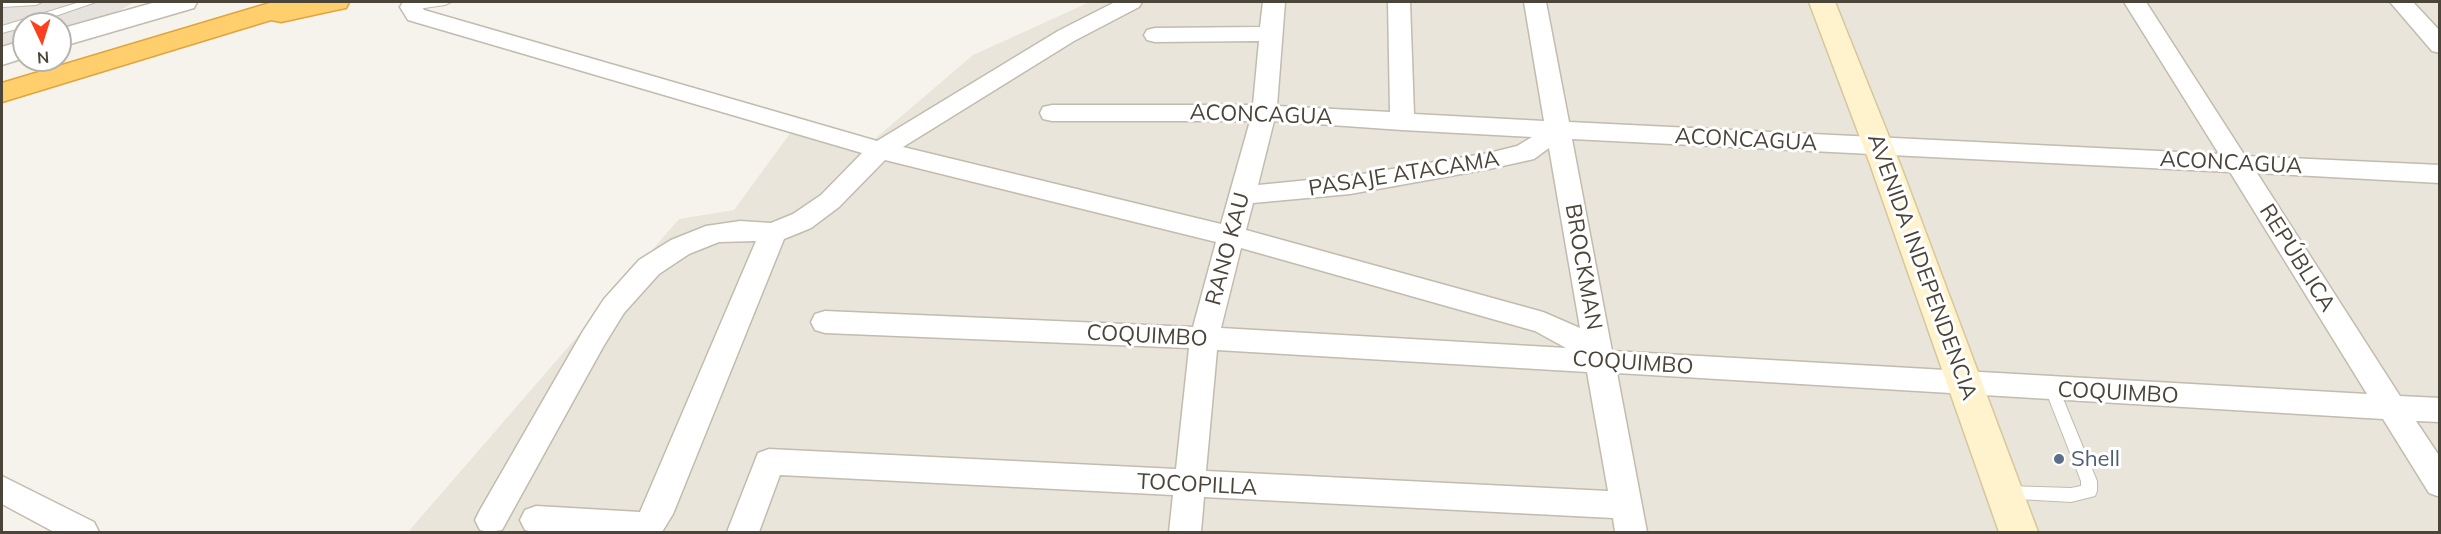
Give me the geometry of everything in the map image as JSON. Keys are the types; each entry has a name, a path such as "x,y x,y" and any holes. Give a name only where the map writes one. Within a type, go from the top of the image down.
{"highway":[{"path":"72,55 249,2"},
{"path":"2,93 300,2"},
{"path":"203,32 336,2"}],"main road":[{"name":"AVENIDA INDEPENDENCIA","path":"1822,2 1878,146 2019,532"}],"street":[{"path":"72,35 184,2"},
{"path":"491,520 593,339 615,306 649,267 680,247 715,233 740,230 773,233 802,221 830,201 880,150 1029,58 1131,2"},
{"name":"RANO KAU","path":"1185,532 1204,338 1264,113 1275,2"},
{"path":"1399,2 1402,122"},
{"name":"BROCKMAN","path":"1535,2 1628,519"},
{"name":"REPÚBLICA","path":"2135,2 2439,484"},
{"path":"2401,2 2439,46"},
{"path":"411,7 416,15 880,150 1232,236 1543,323 1574,338 1600,361"},
{"path":"1155,35 1272,34"},
{"name":"ACONCAGUA","path":"1052,112 1264,113 1402,122 2439,174"},
{"name":"PASAJE ATACAMA","path":"1243,195 1350,185 1480,163 1525,153 1558,130"},
{"path":"536,520 587,528 639,527 651,522 657,514 773,233"},
{"name":"COQUIMBO","path":"825,322 1204,338 2439,410"},
{"name":"TOCOPILLA","path":"743,532 769,462 1190,485 1628,519"},
{"path":"2,489 83,532"}],"lane":[{"path":"2,4 36,2"},
{"path":"2,30 90,2"},
{"path":"411,7 444,2"},
{"path":"2005,493 2072,495 2089,491 2089,481 2052,389"}],"shaded area":[{"path":"2,2 135,2 100,21 72,29 72,12 12,12 12,47 2,50"},
{"path":"1090,2 2439,2 2439,532 408,532 679,219 734,210 794,128 863,149 973,55"}],"place":[{"name":"Shell","path":"2059,459"}]}
